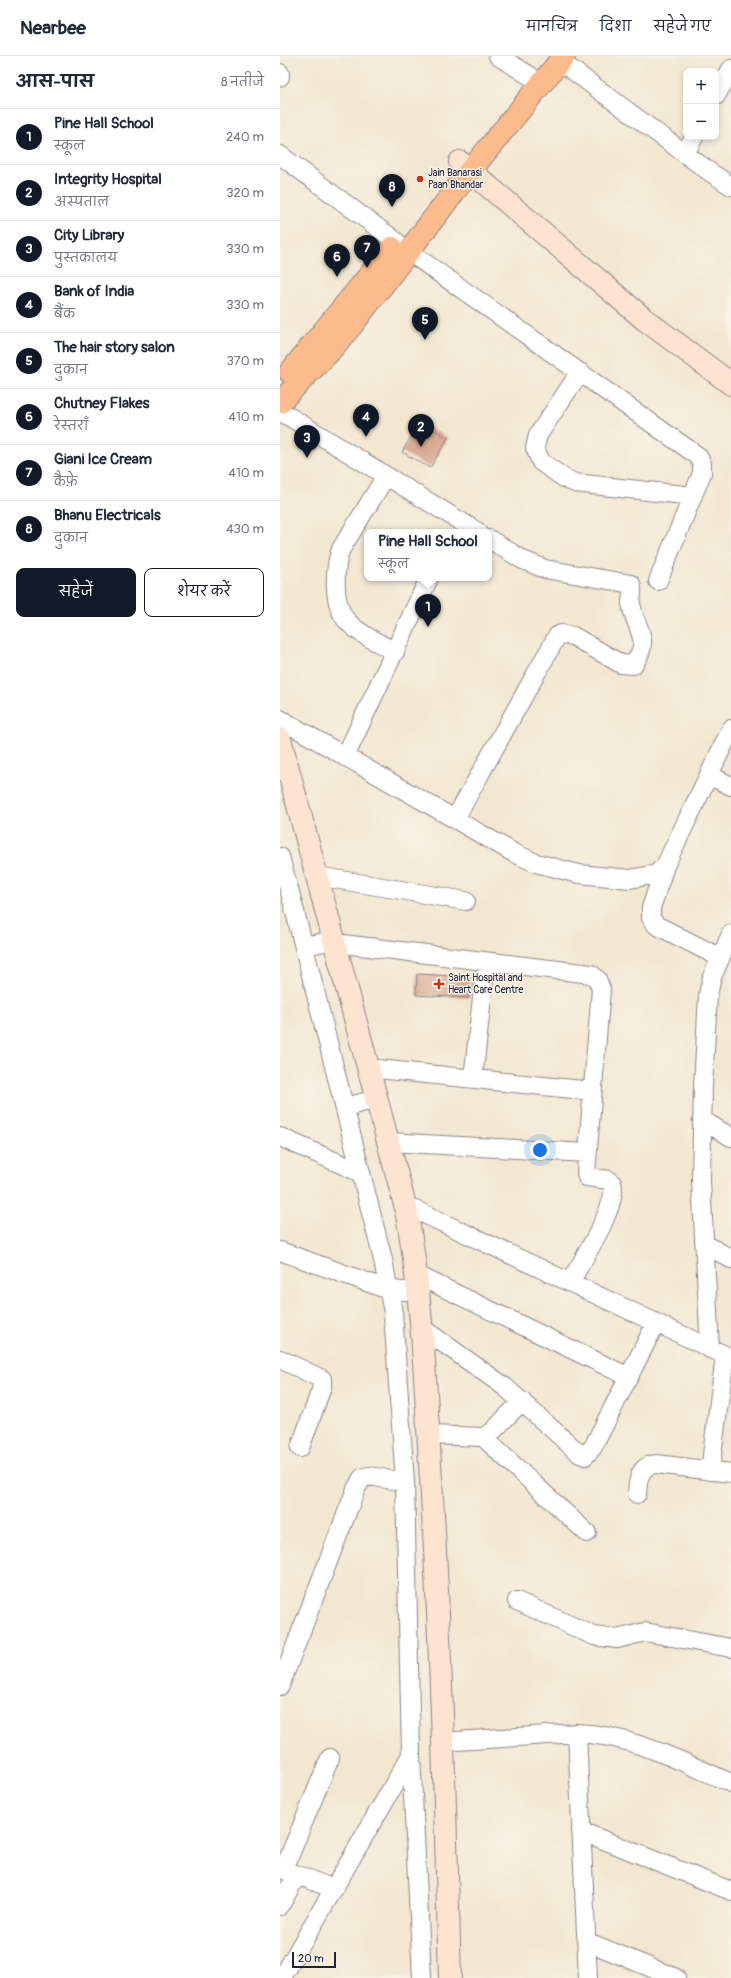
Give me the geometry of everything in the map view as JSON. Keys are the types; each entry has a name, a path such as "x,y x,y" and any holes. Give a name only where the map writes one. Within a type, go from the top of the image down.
{"highway":[{"path":"465,166 530,76 556,58"},
{"path":"280,381 294,369 402,246 465,166 556,58"},
{"path":"280,402 333,346 402,246"}],"street":[{"path":"498,56 530,76"},
{"path":"556,58 685,154 731,186"},
{"path":"719,91 731,69"},
{"path":"685,154 692,140"},
{"path":"280,155 402,246 698,456 702,464 702,473 694,496 658,581"},
{"path":"465,166 644,319 731,384"},
{"path":"580,372 538,434 535,448 541,462 564,478 575,483 694,496"},
{"path":"280,412 386,476 454,525 468,529"},
{"path":"386,476 341,549 337,558 335,577 340,609 344,618 356,629 394,652"},
{"path":"456,819 557,636 561,634 573,636 621,664 628,666 633,665 643,645 642,632 631,603 631,584 545,569 523,560 492,541"},
{"path":"345,757 428,581"},
{"path":"280,719 514,853 556,869 630,879 656,874 665,866"},
{"path":"719,957 656,925 651,918 651,908 665,866 731,729"},
{"path":"280,738 317,876 322,943 360,1103 361,1172 422,1328 436,1550 442,1742 435,1926 422,1978"},
{"path":"709,775 731,786"},
{"path":"280,857 322,943 368,1068 360,1103 388,1142 405,1205 407,1288 398,1370 405,1482 411,1755 435,1926 450,1978"},
{"path":"317,876 466,901"},
{"path":"710,1471 722,1354 704,1244 701,1181 702,1120 708,995 719,957 731,934"},
{"path":"322,943 591,974 597,979 601,989 586,1173 588,1177 609,1180 614,1187 613,1199 607,1214 570,1282"},
{"path":"473,1079 486,962"},
{"path":"368,1068 592,1091"},
{"path":"702,1120 731,1137"},
{"path":"280,1138 361,1172"},
{"path":"388,1142 587,1153"},
{"path":"405,1205 722,1354"},
{"path":"704,1244 731,1259"},
{"path":"280,1251 407,1288 628,1377"},
{"path":"422,1328 481,1369 522,1401 580,1454 585,1456 593,1447 656,1323"},
{"path":"280,1359 322,1379 322,1388 300,1448"},
{"path":"428,1435 483,1437 492,1432 522,1401"},
{"path":"483,1437 587,1533"},
{"path":"637,1494 638,1479 642,1471 649,1464 731,1474"},
{"path":"280,1686 356,1489 362,1478 369,1476 405,1482"},
{"path":"517,1601 594,1636 606,1639 617,1639 645,1632 731,1648"},
{"path":"442,1742 577,1733 612,1736 640,1745 731,1783"},
{"path":"577,1733 588,1978"},
{"path":"282,1978 411,1755"},
{"path":"280,1906 287,1871 330,1758"},
{"path":"581,1831 731,1892"},
{"path":"287,1871 334,1889"},
{"path":"586,1941 676,1978"}],"building":[{"path":"420,421 448,438 430,468 402,452"},
{"path":"417,974 470,977 469,998 416,995"}],"place":[{"name":"Jain Banarasi Paan Bhandar","path":"420,179"},
{"name":"Bhanu Electricals","path":"392,207"},
{"name":"Giani Ice Cream","path":"367,268"},
{"name":"Chutney Flakes","path":"337,277"},
{"name":"The hair story salon","path":"425,340"},
{"name":"Bank of India","path":"366,437"},
{"name":"Integrity Hospital","path":"421,447"},
{"name":"City Library","path":"307,458"},
{"name":"Pine Hall School","path":"428,627"},
{"name":"Saint Hospital and Heart Care Centre","path":"439,984"}]}
